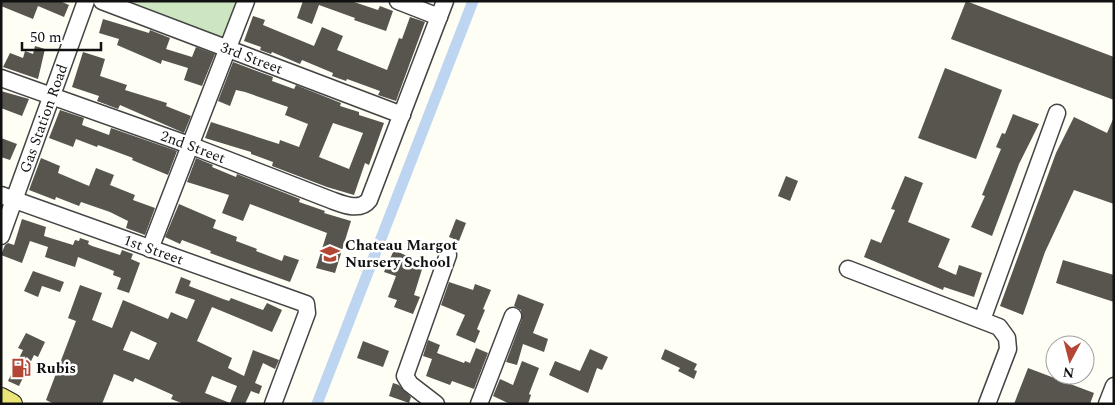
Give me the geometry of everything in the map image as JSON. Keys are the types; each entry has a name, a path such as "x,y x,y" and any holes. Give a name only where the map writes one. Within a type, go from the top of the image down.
{"main road":[{"path":"1,398 12,404"}],"street":[{"name":"Gas Station Road","path":"1,236 8,197 51,96 86,1"},
{"name":"3rd Street","path":"102,1 402,115"},
{"path":"150,249 192,146 246,1"},
{"path":"398,1 442,9 402,115"},
{"name":"2nd Street","path":"1,78 192,146 346,205 366,204 402,115"},
{"path":"982,320 1057,113"},
{"name":"1st Street","path":"8,197 306,304 307,314 272,404"},
{"path":"436,404 410,384 405,376 448,255"},
{"path":"848,269 999,327 1007,338 1008,349 986,404"},
{"path":"479,404 513,316"},
{"path":"1107,404 1114,386"}],"green space":[{"path":"119,1 240,1 226,40"}],"building":[{"path":"1,1 60,1 69,5 64,17 38,6 33,19 1,6"},
{"path":"303,1 351,1 378,10 380,6 393,11 386,31 319,5 312,24 297,18"},
{"path":"966,1 1114,57 1114,100 951,39"},
{"path":"253,16 265,20 263,25 314,46 322,27 343,36 337,50 387,70 399,38 402,39 410,17 425,22 396,101 378,95 380,91 347,79 346,81 332,76 333,73 302,60 300,64 272,52 271,54 260,50 261,47 244,41"},
{"path":"103,19 149,33 150,30 170,38 166,49 192,57 196,47 215,54 202,86 184,80 188,68 162,60 161,64 117,45 119,39 99,33"},
{"path":"35,46 45,49 38,79 3,67 10,53 23,58 25,51 33,54"},
{"path":"83,52 105,59 100,76 127,85 125,90 167,103 166,106 191,116 184,133 120,105 118,109 97,101 99,96 72,87"},
{"path":"233,62 273,77 272,81 294,89 296,85 341,103 340,106 359,112 359,115 384,123 369,165 365,163 354,195 272,166 273,162 251,154 251,152 205,138 211,122 279,144 280,140 299,147 308,124 285,115 288,107 245,92 236,90 230,106 218,101","holes":["333,123 363,133 349,169 319,157"]},
{"path":"945,68 1002,90 976,159 918,138"},
{"path":"1,91 29,99 22,116 1,108"},
{"path":"60,110 84,118 82,125 109,135 111,128 177,151 168,175 132,160 133,158 98,145 97,147 76,139 73,147 49,138"},
{"path":"1013,114 1039,124 1019,164 992,236 971,227 985,196 982,195 1001,149 996,147 1002,133 1005,134"},
{"path":"1074,117 1107,133 1114,117 1114,204 1074,190 1045,252 1023,315 1000,306 1056,153"},
{"path":"1,138 17,144 10,160 1,157"},
{"path":"41,158 60,166 58,173 89,186 96,168 114,175 110,185 135,195 133,200 155,208 145,235 126,228 128,221 110,212 81,202 79,206 56,197 55,200 29,190"},
{"path":"196,158 236,177 237,174 300,199 299,202 325,211 324,213 351,221 335,273 316,268 327,233 250,204 243,221 222,213 229,195 187,182"},
{"path":"786,176 798,181 790,201 778,196"},
{"path":"905,176 923,183 908,222 950,239 938,267 956,275 959,265 982,273 974,297 944,287 943,290 864,257 871,239 881,243 895,210 891,209"},
{"path":"179,204 216,220 213,228 237,237 236,241 257,249 256,251 282,261 284,255 299,260 290,282 210,253 211,251 182,240 180,244 165,237"},
{"path":"22,219 46,227 44,236 73,245 75,240 79,241 80,238 89,241 88,244 92,246 120,255 122,250 133,254 131,259 140,263 129,293 117,289 121,278 113,275 114,271 78,257 75,267 45,257 48,247 30,241 22,263 1,255 5,245 8,243 14,245"},
{"path":"456,219 466,223 459,241 449,237"},
{"path":"394,250 418,261 417,263 423,266 414,295 420,297 413,314 394,307 397,300 388,297 396,276 384,272"},
{"path":"1063,260 1114,275 1114,302 1056,283"},
{"path":"33,271 64,282 60,292 42,286 38,297 24,291"},
{"path":"181,277 191,281 189,286 229,301 231,298 263,310 267,303 282,310 272,332 212,307 197,341 232,358 228,368 244,376 253,350 279,360 275,369 263,363 255,383 262,386 259,394 251,391 245,404 184,404 171,399 173,395 135,378 133,382 114,374 102,404 54,404 46,400 76,321 68,318 80,285 102,293 92,320 112,328 123,300 168,319 171,312 187,319 195,300 175,293","holes":["131,331 157,343 149,360 123,350","212,376 237,386 230,403 205,393"]},
{"path":"449,282 473,290 475,284 491,290 483,309 485,310 477,329 480,331 475,343 456,335 465,315 441,305"},
{"path":"518,294 544,304 533,333 548,339 544,352 523,344 517,365 506,362 522,319 521,310 514,306"},
{"path":"26,333 45,342 38,357 34,355 19,386 8,381 23,350 18,348"},
{"path":"428,340 440,345 437,353 464,363 465,361 470,363 476,348 488,353 474,389 452,381 450,385 426,376 432,359 423,356"},
{"path":"363,341 389,351 383,367 357,358"},
{"path":"590,349 608,357 602,370 597,368 588,393 549,375 555,361 580,371"},
{"path":"665,349 697,364 694,370 697,371 694,379 678,371 680,368 661,359"},
{"path":"522,361 539,368 529,394 531,395 528,404 510,404 493,396 500,379 513,385"},
{"path":"1028,368 1045,374 1045,385 1073,385 1094,393 1090,404 1014,404"},
{"path":"393,383 399,385 411,397 409,403 389,396"}],"waterway":[{"path":"317,404 473,1"}],"place":[{"name":"Chateau Margot Nursery School","path":"330,254"},
{"name":"Rubis","path":"21,368"}]}
